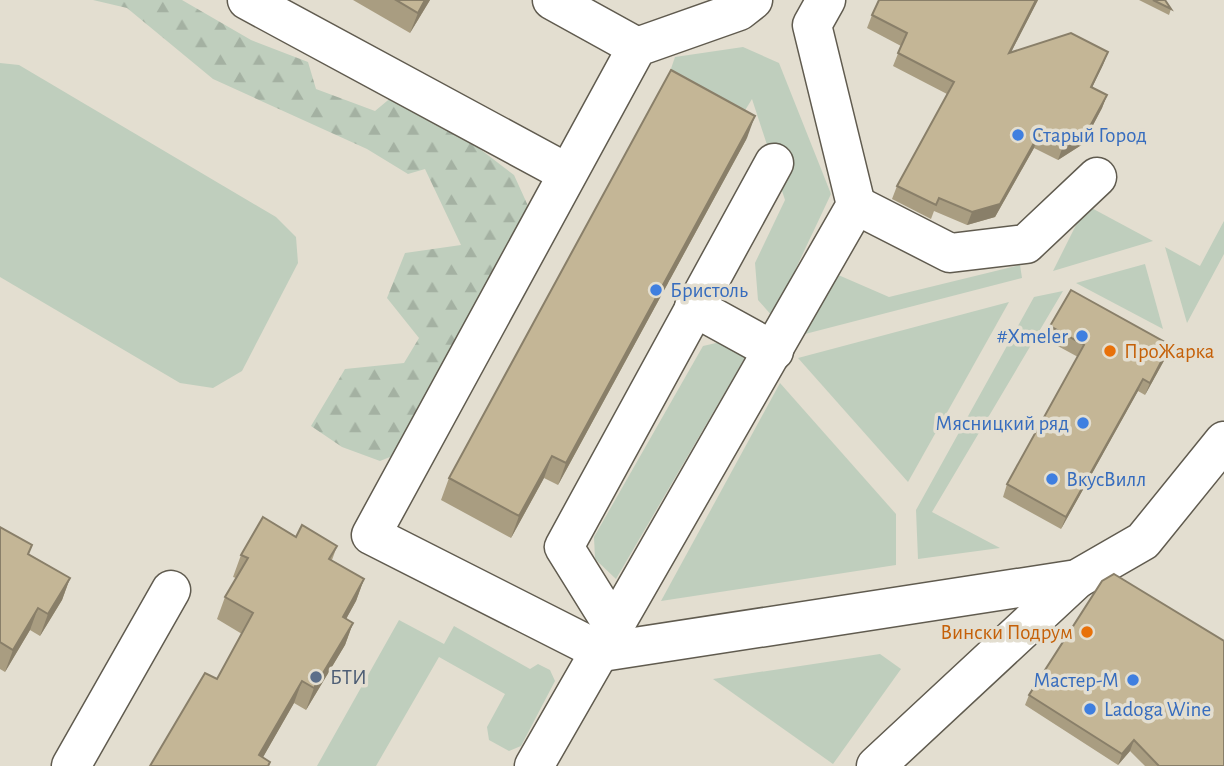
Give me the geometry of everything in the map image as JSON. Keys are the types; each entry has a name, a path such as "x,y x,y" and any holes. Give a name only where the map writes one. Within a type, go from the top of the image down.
{"street":[{"path":"247,0 568,173"},
{"path":"552,0 637,47"},
{"path":"753,0 740,11 637,47 371,535 609,641 1077,579"},
{"path":"534,766 609,641 856,205 811,25 826,0"},
{"path":"609,641 564,547 774,163"},
{"path":"856,205 950,253 962,252 1026,244 1097,177"},
{"path":"694,307 774,351"},
{"path":"876,766 1077,579 1143,541 1224,441"},
{"path":"71,766 171,590"}],"green space":[{"path":"93,0 182,0 251,40 308,62 316,89 375,111 393,96 476,146 514,175 529,208 395,455 380,461 342,447 311,426 345,369 404,363 419,338 387,298 405,253 461,245 425,169 408,174 367,149 213,79 127,8"},
{"path":"743,47 779,63 831,194 773,317 758,300 755,263 785,200 752,99 733,130 663,92 675,57"},
{"path":"0,63 19,65 276,217 296,237 298,263 242,371 213,388 180,383 0,277"},
{"path":"1086,205 1153,241 1053,271"},
{"path":"1224,221 1224,254 1187,323 1165,247 1200,266"},
{"path":"1145,264 1163,329 1076,283"},
{"path":"1020,265 1022,278 805,334 836,274 889,297"},
{"path":"1063,291 932,512 1000,548 918,559 916,510 1034,297"},
{"path":"1009,302 908,482 798,358"},
{"path":"725,341 749,351 616,579 595,559 594,537 703,346"},
{"path":"780,383 896,514 896,565 661,601"},
{"path":"399,620 444,644 454,626 530,669 538,664 550,670 555,681 521,746 509,751 489,740 487,727 505,694 439,657 376,766 317,766"},
{"path":"880,654 901,669 833,764 713,679"}],"building":[{"path":"396,0 425,0 418,13"},
{"path":"879,0 1036,0 1009,53 1071,33 1108,52 1091,87 1107,95 1088,130 1063,146 1039,134 1000,204 972,212 939,198 936,205 897,186 954,82 898,53 907,33 872,15"},
{"path":"1153,0 1165,0 1171,9"},
{"path":"671,70 755,116 566,463 552,456 519,516 449,478"},
{"path":"1071,290 1170,345 1150,383 1143,379 1066,517 1007,484 1084,345 1050,326"},
{"path":"263,517 296,537 302,525 337,546 329,559 364,579 343,617 353,623 314,688 302,681 259,755 270,762 268,766 150,766 205,673 217,679 253,613 225,597 248,558 241,555"},
{"path":"0,527 32,545 28,554 70,578 48,614 38,608 13,650 0,642"},
{"name":"Мастер-М","path":"1114,574 1224,641 1224,766 1159,766 1134,740 1122,754 1029,695 1102,581"}],"place":[{"name":"Старый Город","path":"1018,135"},
{"name":"Бристоль","path":"656,290"},
{"name":"#Xmeler","path":"1082,336"},
{"name":"ПроЖарка","path":"1110,351"},
{"name":"Мясницкий ряд","path":"1083,423"},
{"name":"ВкусВилл","path":"1052,479"},
{"name":"Вински Подрум","path":"1087,632"},
{"name":"БТИ","path":"316,677"},
{"name":"Мастер-М","path":"1133,680"},
{"name":"Ladoga Wine","path":"1090,709"}]}
